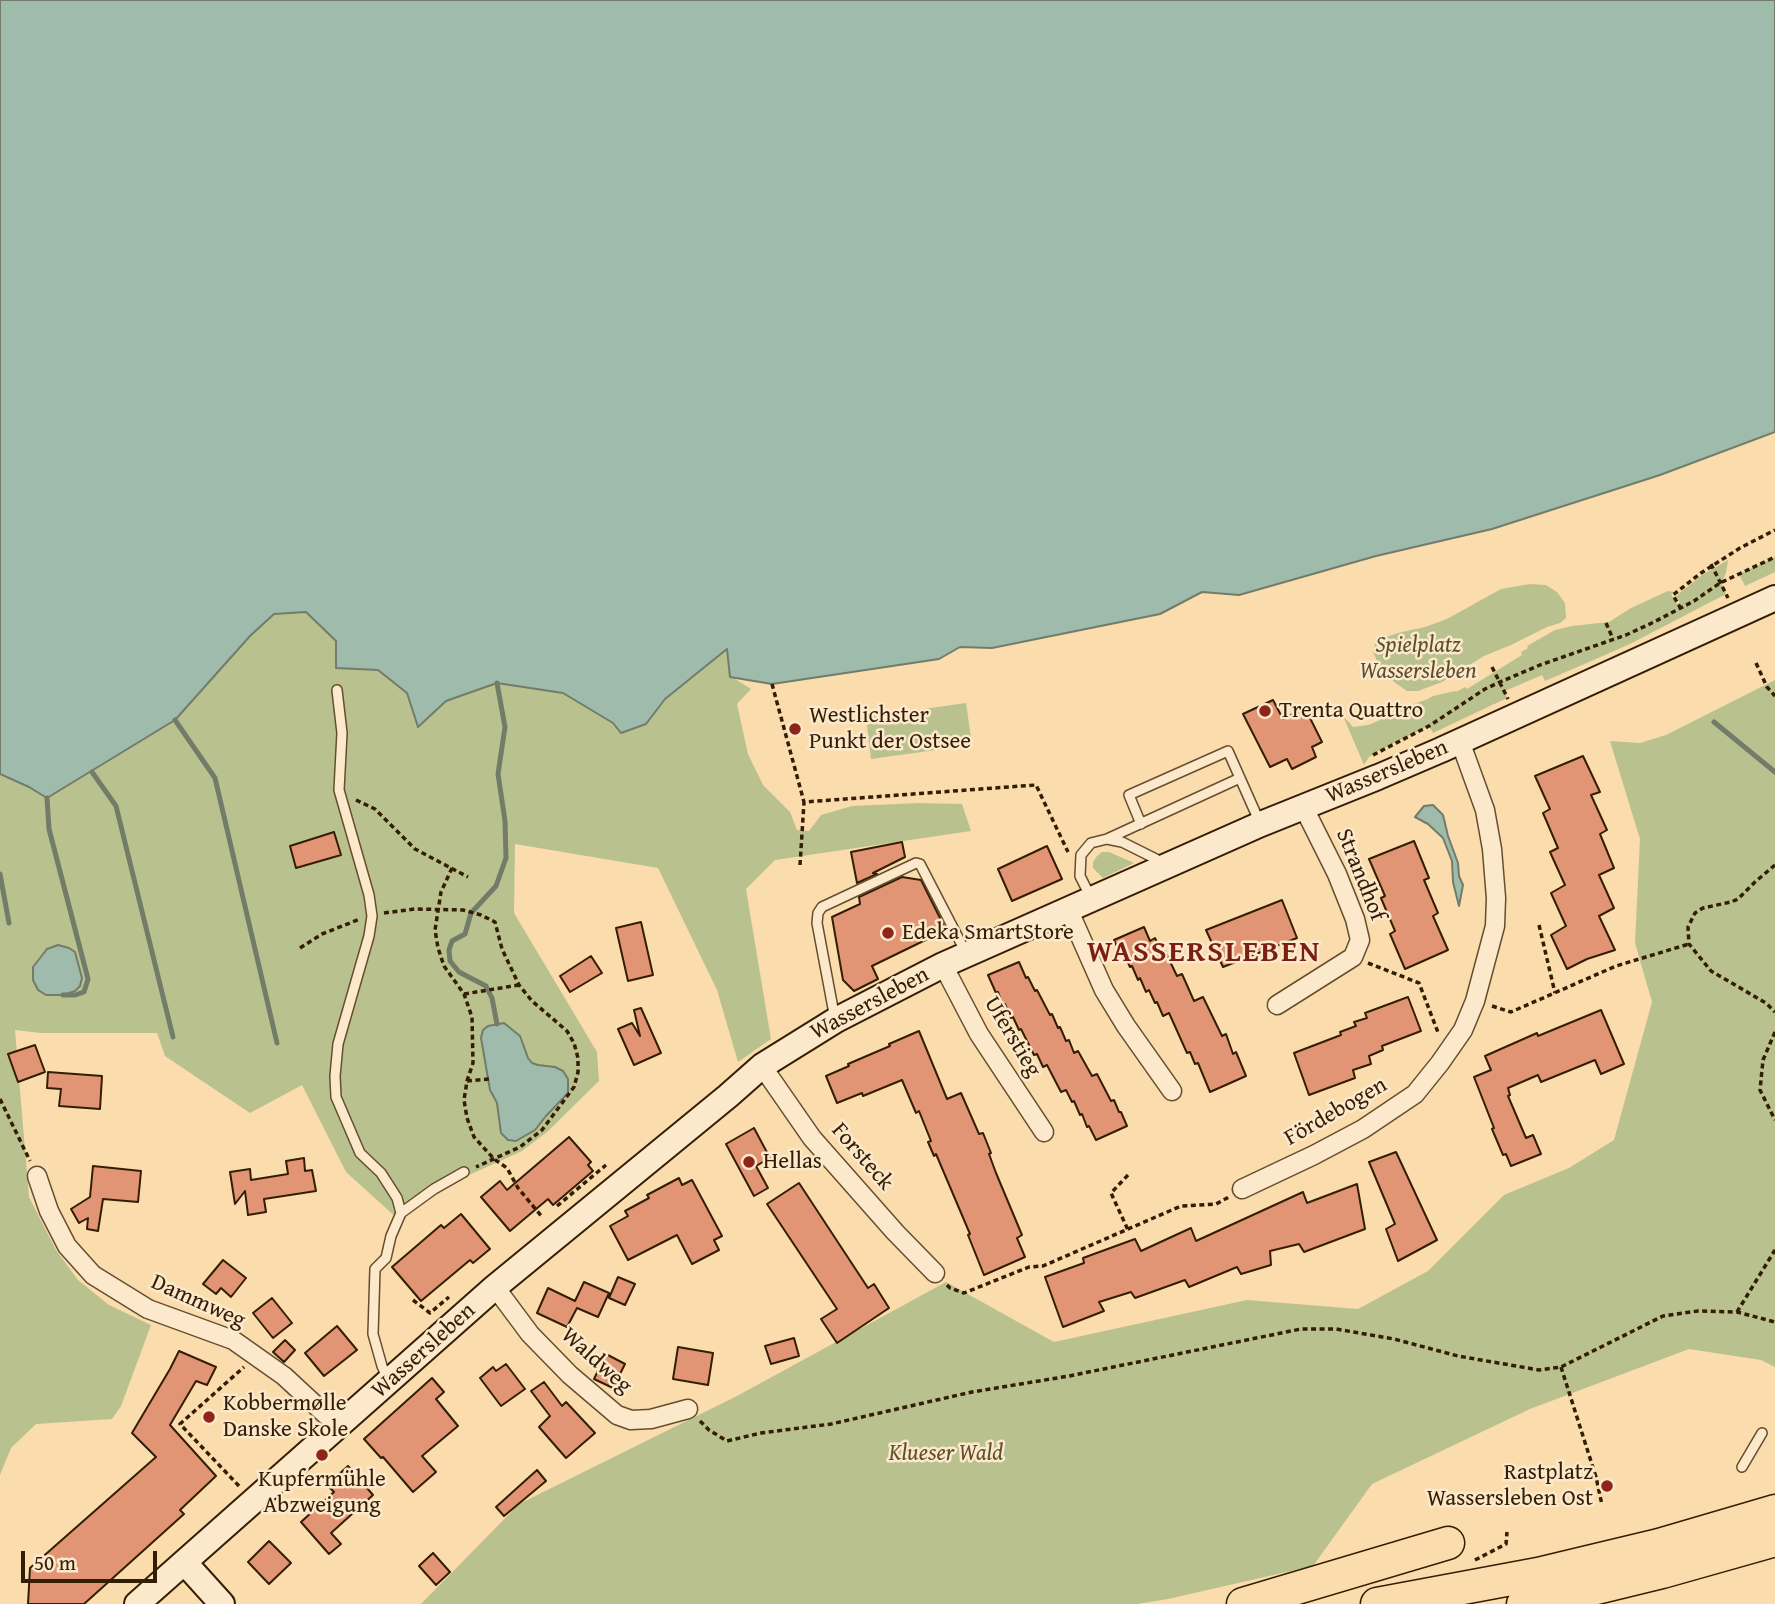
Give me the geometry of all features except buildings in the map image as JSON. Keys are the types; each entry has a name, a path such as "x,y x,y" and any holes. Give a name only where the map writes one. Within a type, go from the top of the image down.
{"highway":[{"path":"1377,1604 1538,1574 1659,1545 1775,1511"},
{"path":"1523,1604 1662,1572 1775,1541"},
{"path":"1243,1604 1448,1543"}],"street":[{"name":"Wassersleben","path":"136,1604 495,1287 762,1066 836,1020 943,965 1261,824 1460,741 1775,598"},
{"name":"Fördebogen","path":"1242,1189 1363,1129 1415,1094 1462,1030 1475,1001 1495,926 1496,898 1492,849 1485,810 1460,741"},
{"name":"Strandhof","path":"1304,808 1337,874 1355,919 1360,940 1353,957"},
{"path":"1069,911 1104,990 1172,1091"},
{"path":"1278,1006 1353,957"},
{"name":"Uferstieg","path":"943,965 979,1034 1044,1132"},
{"name":"Forsteck","path":"762,1066 812,1138 895,1232 936,1273"},
{"name":"Dammweg","path":"37,1175 49,1211 67,1246 93,1275 148,1309 233,1340 284,1377 338,1426"},
{"name":"Waldweg","path":"495,1287 530,1334 617,1415 631,1420 651,1419 688,1409"},
{"path":"185,1563 222,1604"}],"lane":[{"path":"337,690 342,733 339,790 369,895 372,916 369,936 338,1044 336,1097 360,1153 381,1173 397,1198 401,1213"},
{"path":"1141,824 1129,795 1228,751 1261,824"},
{"path":"1091,900 1080,876 1081,855 1091,843 1107,839 1240,778"},
{"path":"1107,839 1122,842 1156,859 1163,868"},
{"path":"836,1020 817,923 822,907 920,863 967,955"},
{"path":"389,1381 373,1334 375,1269 386,1258 391,1236 401,1213 434,1189 464,1172"},
{"path":"1742,1467 1762,1433"}],"path":[{"path":"1681,609 1673,595 1711,565 1775,530"},
{"path":"1369,757 1430,726 1500,682 1636,631 1681,609 1720,583 1775,557"},
{"path":"1711,565 1728,597"},
{"path":"1606,623 1613,639"},
{"path":"1756,663 1775,696"},
{"path":"1492,667 1509,701"},
{"path":"772,684 804,802 800,865"},
{"path":"804,802 1036,785 1080,876"},
{"path":"341,797 360,801 375,809 415,849 468,877"},
{"path":"1775,865 1738,899 1703,908 1695,913 1688,927 1689,944 1711,971 1766,1003 1775,1012"},
{"path":"452,868 441,892 435,930 444,966 464,994 472,1017 473,1063 464,1100 467,1118 474,1137 494,1159 507,1168 518,1188 543,1218"},
{"path":"300,948 322,934 346,924 372,916 415,909 463,910 495,922 502,949 519,985 532,1001 567,1031 575,1044 578,1072 574,1087 542,1130 520,1147 464,1172"},
{"path":"1539,925 1555,993"},
{"path":"1475,1001 1511,1012 1616,965 1689,944"},
{"path":"1353,957 1419,983 1446,1055"},
{"path":"464,994 519,985"},
{"path":"1775,1032 1763,1060 1760,1090 1775,1120"},
{"path":"467,1081 489,1079"},
{"path":"0,1099 37,1175"},
{"path":"554,1209 606,1165"},
{"path":"1128,1175 1111,1193 1128,1230"},
{"path":"936,1273 950,1288 964,1293 1029,1267 1044,1266 1181,1206 1216,1204 1242,1189"},
{"path":"1737,1312 1775,1250"},
{"path":"413,1300 430,1313 450,1296"},
{"path":"688,1409 709,1430 727,1441 761,1433 831,1424 972,1392 1069,1376 1301,1329 1336,1329 1371,1335 1458,1356 1539,1370 1561,1367 1663,1316 1698,1311 1737,1312 1775,1322"},
{"path":"243,1491 180,1424 255,1356"},
{"path":"1561,1367 1596,1477 1602,1505"},
{"path":"1472,1565 1477,1558 1506,1544 1507,1532"}],"green space":[{"path":"1775,432 1660,475 1492,529 1376,556 1239,595 1202,592 1160,614 992,648 960,647 939,659 772,684 732,677 751,689 737,704 748,754 763,785 790,812 797,830 809,831 821,815 852,806 919,803 962,804 971,831 775,860 746,889 771,1039 738,1062 717,990 658,868 515,844 514,913 597,1052 599,1081 547,1132 522,1151 436,1193 399,1220 346,1172 302,1085 250,1113 165,1056 157,1033 41,1033 15,1030 29,1197 56,1250 78,1280 109,1305 151,1325 121,1406 112,1419 36,1424 11,1448 0,1475 0,774 47,798 274,614 306,612 336,641 336,668 378,670 407,693 418,727 446,701 497,683 563,693 716,638"},
{"path":"1775,557 1775,572 1745,586 1739,574"},
{"path":"1728,560 1721,583 1726,594 1630,644 1589,662 1545,681 1542,675 1505,691 1507,698 1433,733 1429,726 1376,752 1364,765 1343,716 1353,727 1368,725 1394,711 1433,696 1456,692 1465,687 1467,689 1522,655 1521,652 1528,648 1527,646 1555,630 1609,622 1631,608 1668,591 1674,592 1671,594 1677,604 1680,602 1676,596 1702,575"},
{"name":"Spielplatz Wassersleben","path":"1530,584 1546,585 1557,592 1565,603 1566,618 1484,656 1442,682 1418,691 1407,691 1394,682 1377,661 1373,652 1380,639 1447,619 1501,589"},
{"name":"Klueser Wald","path":"1775,680 1775,1367 1761,1360 1689,1349 1530,1409 1372,1484 1313,1566 1168,1599 1137,1604 421,1604 519,1504 737,1396 946,1282 1054,1342 1247,1300 1358,1309 1428,1271 1504,1195 1569,1168 1614,1140 1652,1002 1635,943 1640,839 1610,741 1640,743 1666,735"},
{"path":"966,703 972,745 871,759 866,717"},
{"path":"1102,852 1109,852 1134,863 1103,878 1093,868 1093,862"}],"shaded area":[{"path":"0,0 1775,0 1775,432 1660,475 1492,529 1376,556 1239,595 1202,592 1160,614 992,648 960,647 939,659 772,684 730,677 727,649 665,699 646,724 621,733 613,723 563,693 497,683 446,701 418,727 407,693 378,670 336,668 336,641 306,612 274,614 250,636 175,720 47,798 0,774"},
{"path":"1433,805 1443,815 1458,863 1463,885 1459,906 1453,882 1452,861 1443,838 1428,824 1415,817 1424,806"},
{"path":"58,945 75,952 82,978 75,991 63,995 46,995 38,990 33,980 33,967 47,949"},
{"path":"504,1023 520,1036 532,1063 555,1067 563,1071 568,1079 568,1093 535,1130 516,1141 508,1140 501,1133 497,1103 490,1090 481,1038 483,1030 488,1026"}],"waterway":[{"path":"497,683 505,727 498,774 505,821 506,858 496,886 471,913 465,934 452,941 449,950 450,961 459,972 486,986 492,998 497,1024"},
{"path":"175,720 215,778 277,1043"},
{"path":"1714,722 1775,772"},
{"path":"92,772 116,806 173,1037"},
{"path":"47,798 49,829 88,979 84,992 63,995"},
{"path":"0,874 9,923"}],"place":[{"name":"Trenta Quattro","path":"1265,711"},
{"name":"Westlichster Punkt der Ostsee","path":"795,729"},
{"name":"Edeka SmartStore","path":"888,933"},
{"name":"Hellas","path":"749,1162"},
{"name":"Kobbermølle Danske Skole","path":"209,1417"},
{"name":"Kupfermühle Abzweigung","path":"322,1455"},
{"name":"Rastplatz Wassersleben Ost","path":"1607,1486"}],"district":[{"name":"WASSERSLEBEN","path":"1204,953"}]}
